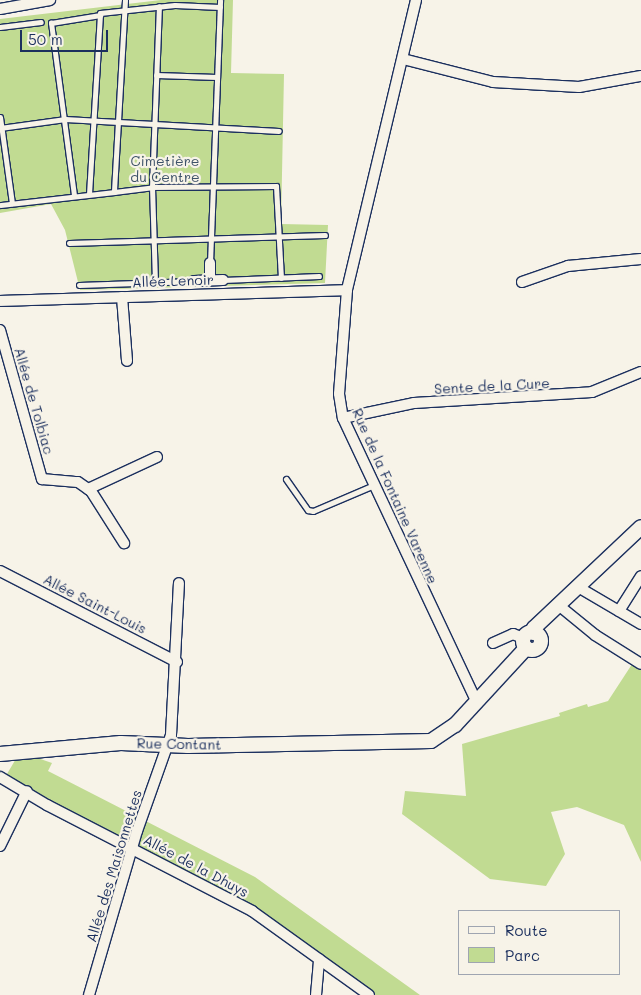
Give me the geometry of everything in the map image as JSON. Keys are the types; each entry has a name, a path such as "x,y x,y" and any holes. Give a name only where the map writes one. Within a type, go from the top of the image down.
{"main road":[{"name":"Rue Contant","path":"0,754 121,743 168,745 359,744 431,741 456,725 476,701 506,671 531,639 562,608 584,591 641,527"},
{"name":"Rue Contant","path":"531,639 534,628 584,591"},
{"name":"Rue Contant","path":"359,744 413,750 444,743 458,734 496,690 506,671"}],"street":[{"path":"0,9 50,0"},
{"name":"Rue de la Fontaine Varenne","path":"416,0 347,290 339,394 343,418 476,701"},
{"path":"403,59 493,82 579,87 641,76"},
{"path":"522,282 568,266 641,260"},
{"path":"210,263 210,280"},
{"path":"194,280 223,280"},
{"name":"Allée Lenoir","path":"0,300 347,290"},
{"path":"122,297 127,361"},
{"name":"Allée de Tolbiac","path":"0,330 42,479 78,482 88,489"},
{"name":"Sente de la Cure","path":"343,418 414,403 592,392 641,372"},
{"path":"124,543 103,506 88,489 157,457"},
{"name":"Allée Saint-Louis","path":"0,571 177,662"},
{"path":"619,611 641,576"},
{"name":"Allée des Maisonnettes","path":"89,995 132,848 168,745 177,662 179,584"},
{"path":"584,591 641,624"},
{"path":"562,608 595,635 641,664"},
{"path":"494,643 513,634 531,639"},
{"name":"Allée de la Dhuys","path":"0,777 27,791 47,805 252,912 369,995"},
{"path":"0,846 27,791"},
{"path":"316,995 319,958"}],"lane":[{"path":"114,192 125,0"},
{"path":"210,263 220,0"},
{"path":"155,282 152,187 159,6"},
{"path":"74,195 51,23 159,6 220,6"},
{"path":"89,194 100,16"},
{"path":"0,27 40,22"},
{"path":"156,75 217,77"},
{"path":"0,117 12,203"},
{"path":"1,128 64,119 154,126 280,131"},
{"path":"0,205 152,187 276,186 281,278"},
{"path":"69,243 325,235"},
{"path":"223,280 318,276"},
{"path":"79,285 194,280"},
{"path":"286,479 308,510 312,511 374,485"}],"green space":[{"name":"Cimetière du Centre","path":"161,0 233,0 231,73 284,74 281,224 328,225 325,283 80,290 65,230 51,204 0,213 0,19"},
{"path":"638,655 641,657 641,862 624,825 577,807 551,812 565,854 546,886 490,879 402,814 405,791 466,796 462,744 560,716 559,713 587,704 588,707 608,701"},
{"path":"20,752 52,763 48,771 255,877 420,995 369,995 252,911 4,779"}]}
